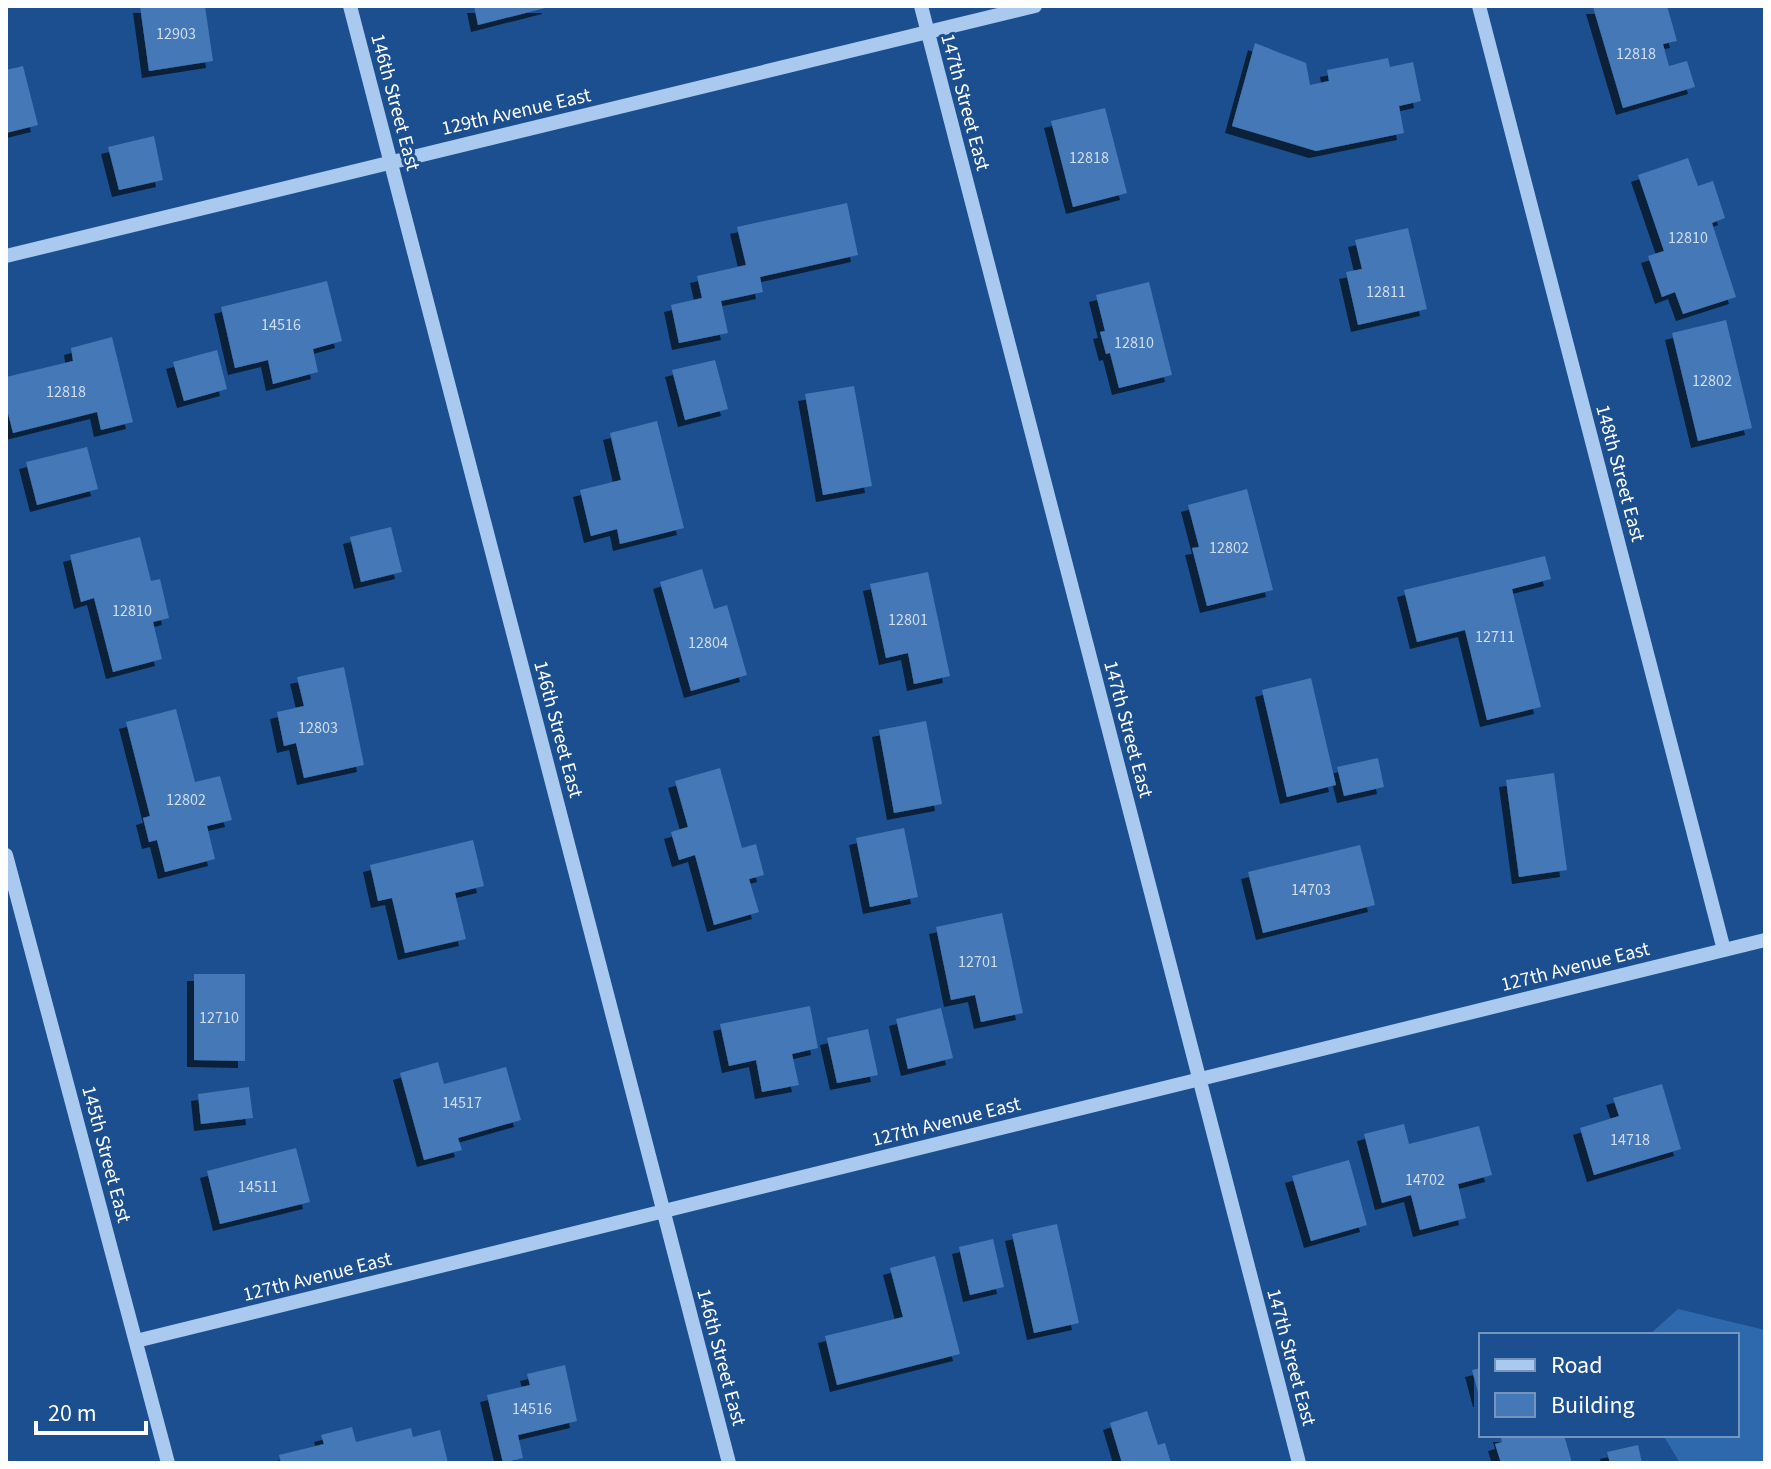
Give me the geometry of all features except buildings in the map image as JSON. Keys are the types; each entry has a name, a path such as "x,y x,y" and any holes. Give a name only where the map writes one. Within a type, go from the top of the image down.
{"street":[{"name":"146th Street East","path":"350,6 729,1463"},
{"name":"147th Street East","path":"921,6 1299,1463"},
{"name":"129th Avenue East","path":"6,256 1035,6"},
{"name":"148th Street East","path":"1479,6 1724,950"},
{"name":"145th Street East","path":"6,855 168,1463"},
{"name":"127th Avenue East","path":"136,1341 1765,940"}],"shaded area":[{"path":"1678,1309 1765,1330 1765,1463 1680,1463 1664,1437 1739,1437 1739,1333 1651,1333"}]}
